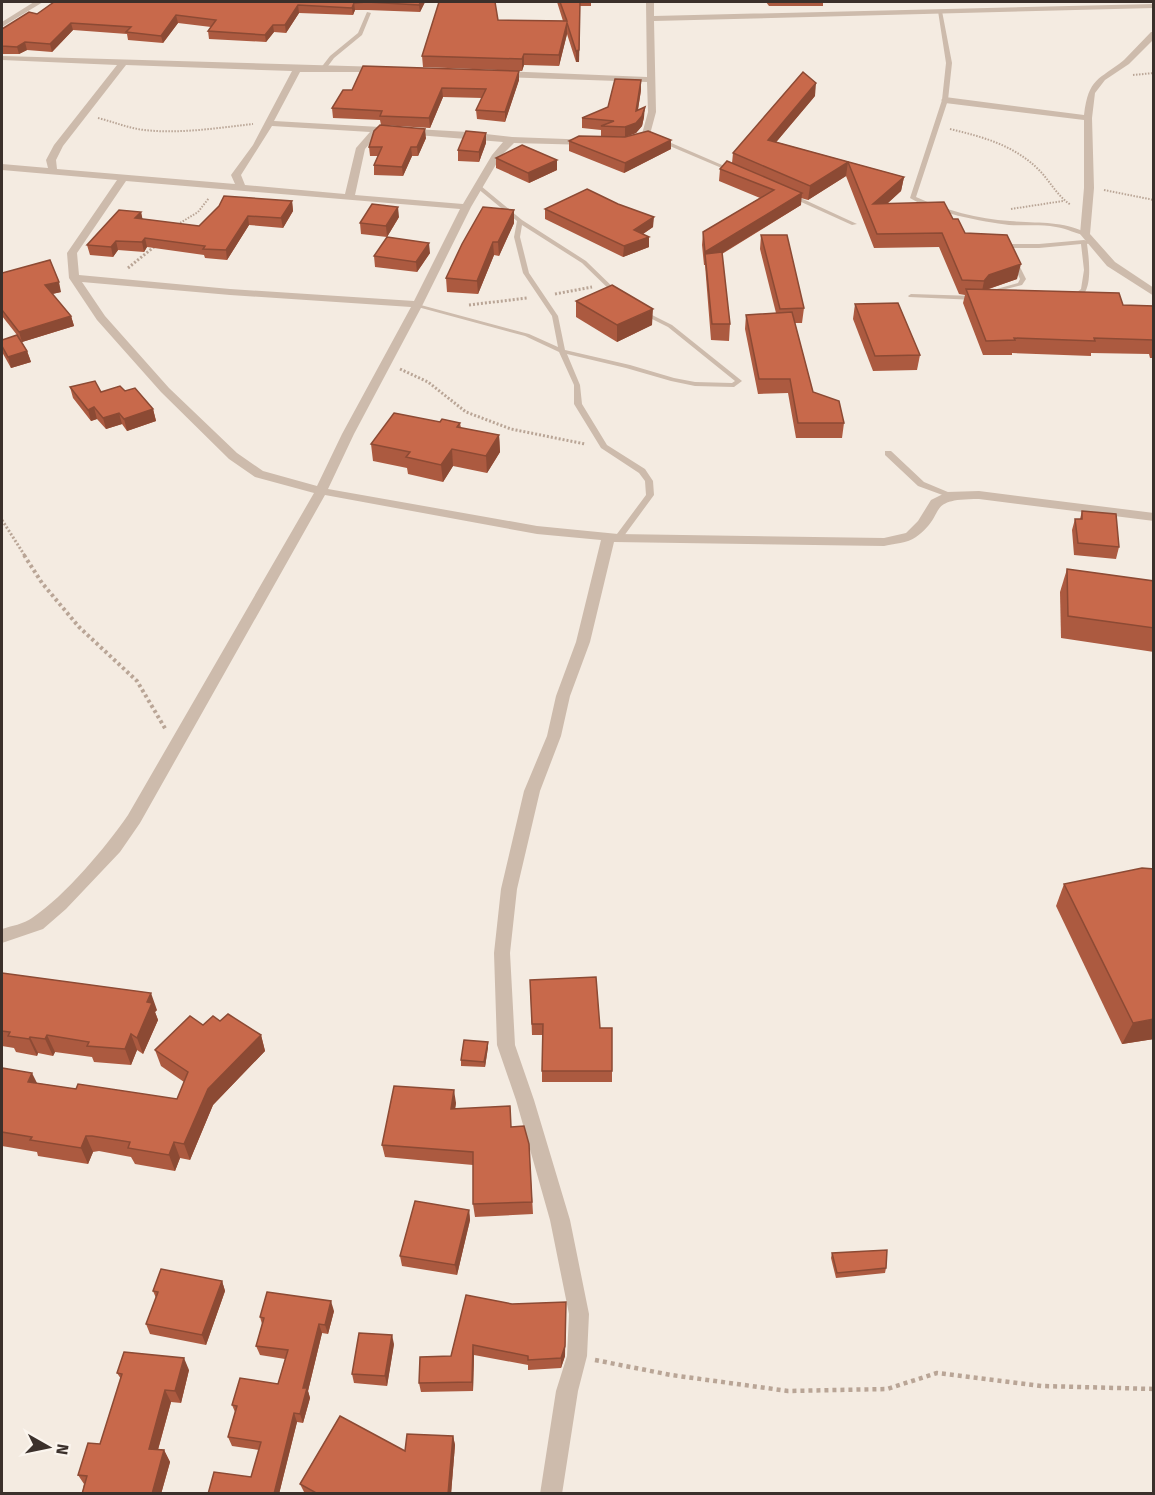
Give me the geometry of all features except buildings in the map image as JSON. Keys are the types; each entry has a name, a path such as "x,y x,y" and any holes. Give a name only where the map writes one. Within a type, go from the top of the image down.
{"street":[{"path":"2,25 39,2"},
{"path":"268,123 468,135 512,140 609,142 638,140 647,135 652,112 649,19 653,4"},
{"path":"649,19 1154,6"},
{"path":"669,10 697,18"},
{"path":"1154,34 1126,62 1102,78 1091,93 1088,118 1089,188 1086,214 1087,240 1110,264 1154,293"},
{"path":"2,58 297,69 394,70"},
{"path":"53,172 51,160 59,145 124,62"},
{"path":"214,184 236,174 268,123 297,69"},
{"path":"484,73 651,80"},
{"path":"945,100 1088,118"},
{"path":"350,195 362,148 377,130"},
{"path":"2,936 37,924 84,881 114,848 176,747 321,491 348,434 466,207 497,155 512,140"},
{"path":"2,167 122,179 350,195 466,207"},
{"path":"236,174 242,186"},
{"path":"122,179 72,253 74,278 101,318 165,390 233,456 259,474 321,491 537,530 613,537 884,542 910,536 923,523 935,503 951,495 979,495 1154,517"},
{"path":"74,278 417,305"},
{"path":"551,1494 567,1391 577,1356 579,1314 560,1220 525,1100 506,1046 502,953 509,888 532,791 554,736 563,696 583,642 613,537"}],"lane":[{"path":"940,11 949,63 945,100 913,198 928,206 1006,223 1066,225 1087,240"},
{"path":"323,69 332,57 360,34 369,13"},
{"path":"647,135 745,176"},
{"path":"479,188 520,221 584,262 623,301"},
{"path":"787,194 854,224"},
{"path":"520,221 517,237 526,273 555,316 562,351 577,385 578,404 604,446 642,471 649,481 650,495 613,537"},
{"path":"997,246 1087,240"},
{"path":"1061,298 1078,295 1084,290 1087,240"},
{"path":"985,298 988,292 1020,284 1023,279 1014,261 1018,246"},
{"path":"911,296 997,298"},
{"path":"417,305 527,335 562,351 695,384 734,385 739,381 670,326 632,306"},
{"path":"888,453 921,484 951,495"}],"path":[{"path":"82,116 152,130 200,130 268,123"},
{"path":"938,126 1003,142 1040,171 1064,201 1086,214"},
{"path":"172,228 204,209 214,184"},
{"path":"1089,188 1154,200"},
{"path":"990,219 1020,206 1064,201"},
{"path":"113,281 159,243"},
{"path":"467,305 541,297 607,284"},
{"path":"386,364 428,382 466,412 511,429 594,447"},
{"path":"2,520 42,583 79,627 137,681 176,747"},
{"path":"577,1356 671,1375 788,1391 887,1389 938,1373 1042,1386 1154,1389"}]}
